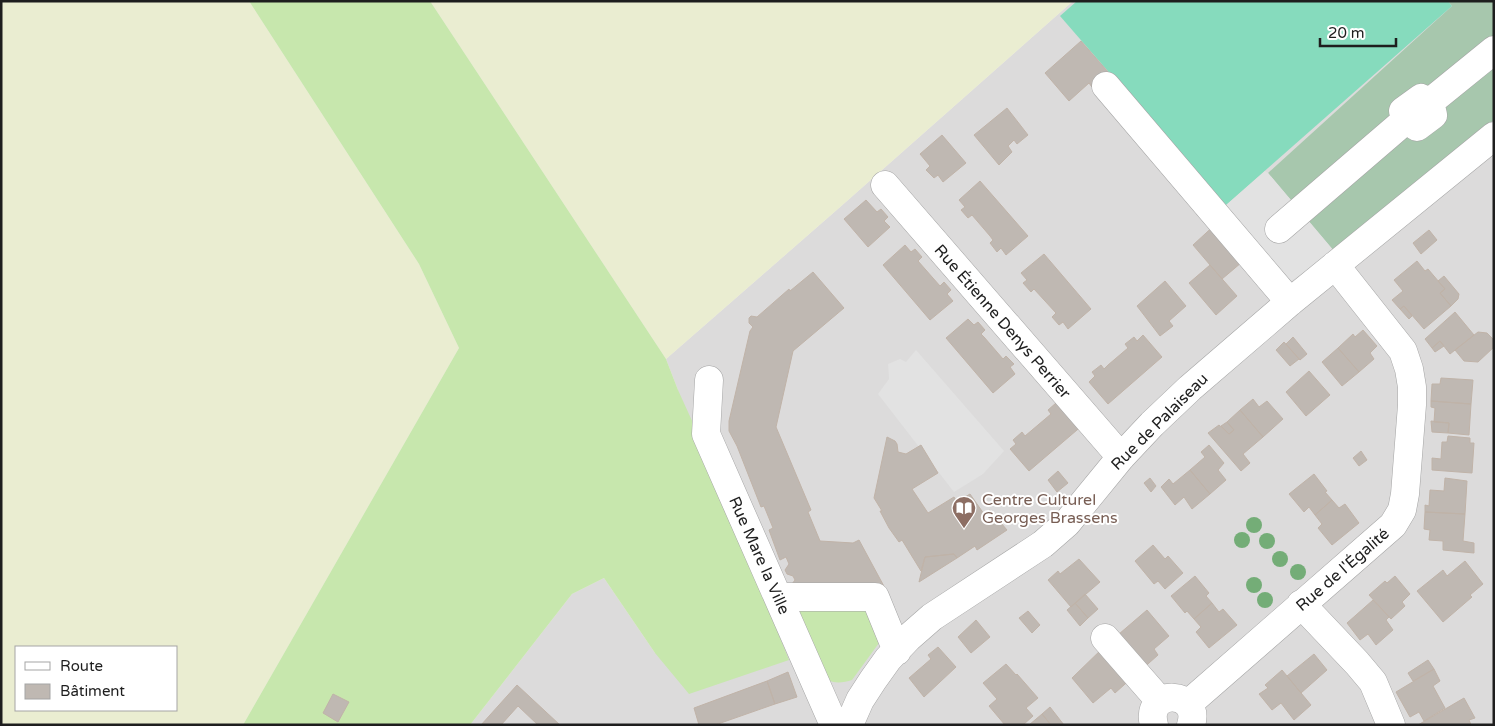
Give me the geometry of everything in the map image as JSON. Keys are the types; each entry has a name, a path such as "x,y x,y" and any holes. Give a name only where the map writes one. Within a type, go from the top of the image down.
{"street":[{"path":"1279,228 1407,120 1403,111 1421,98 1430,102 1494,50"},
{"path":"1106,86 1290,302"},
{"name":"Rue de Palaiseau","path":"849,725 864,693 888,660 932,616 1043,544 1067,523 1121,457 1190,388 1290,302 1494,136"},
{"name":"Rue Étienne Denys Perrier","path":"885,185 1121,457"},
{"name":"Rue de l'Égalité","path":"1157,713 1165,698 1178,698 1189,714 1301,604 1393,525 1402,510 1412,405 1409,369 1403,350 1335,265"},
{"name":"Rue Mare la Ville","path":"709,380 706,434 834,725"},
{"path":"779,598 875,597 896,651"},
{"path":"1301,604 1373,682 1391,725"},
{"path":"1105,638 1157,713"}],"shaded area":[{"path":"1073,1 1494,1 1494,725 470,725 572,594 604,578 655,653 678,390 666,359"},
{"path":"1265,171 1334,251 1287,284 1225,206"},
{"path":"916,350 1004,451 983,474 954,492 878,394 889,379 888,364 900,359 906,362"}],"green space":[{"path":"1,1 249,1 419,264 459,348 243,725 1,725"},
{"path":"249,1 430,1 666,359 714,469 789,660 689,694 655,653 604,578 572,594 470,725 243,725 459,348 419,264"},
{"path":"430,1 1073,1 666,359"},
{"path":"1077,1 1448,1 1452,6 1225,206 1060,16"},
{"path":"1448,1 1494,1 1494,120 1334,251 1268,173 1452,6"},
{"path":"864,603 879,643 852,680 845,682 829,681 826,679 796,606"}],"building":[{"path":"1081,41 1109,73 1092,87 1089,83 1069,101 1045,73"},
{"path":"1007,108 1028,135 1017,144 1014,140 1008,146 1012,152 999,165 974,135"},
{"path":"942,135 966,163 943,182 938,175 934,178 926,170 930,166 920,154"},
{"path":"980,181 1028,236 1006,255 1001,248 997,252 990,243 993,240 972,215 968,218 961,210 965,207 959,200"},
{"path":"866,200 877,212 881,209 888,217 884,221 890,227 868,247 844,219"},
{"path":"1218,222 1248,257 1222,279 1193,245"},
{"path":"1429,230 1437,240 1421,254 1413,243"},
{"path":"905,245 911,252 915,249 922,257 918,261 940,286 944,282 951,290 947,294 953,301 930,320 883,265"},
{"path":"1044,254 1091,309 1068,329 1063,322 1059,325 1052,317 1056,313 1034,289 1031,292 1023,283 1027,280 1021,273"},
{"path":"1417,261 1425,271 1428,269 1445,289 1440,293 1451,306 1424,329 1404,306 1400,309 1392,300 1403,291 1394,280"},
{"path":"1210,265 1237,296 1216,315 1189,283"},
{"path":"813,272 844,308 793,351 776,427 811,510 808,512 820,541 853,543 859,540 886,590 792,584 795,580 793,576 787,574 785,570 789,564 786,557 780,560 769,530 773,528 764,506 761,507 737,446 729,431 729,421 750,331 753,327 749,323 749,318 751,316 757,317 789,289 790,291"},
{"path":"1444,276 1459,294 1458,299 1451,306 1440,293 1445,289 1438,281"},
{"path":"1165,281 1186,306 1169,321 1173,326 1160,336 1137,306"},
{"path":"1404,306 1412,316 1409,319 1400,309"},
{"path":"1455,312 1474,335 1450,354 1440,341 1432,348 1425,339"},
{"path":"968,319 974,325 978,322 985,330 981,334 1003,359 1006,356 1014,364 1010,367 1015,374 993,393 946,338"},
{"path":"1363,330 1377,346 1370,353 1374,359 1359,372 1338,348 1353,334 1355,337"},
{"path":"1478,332 1487,333 1494,340 1494,347 1478,362 1464,361 1455,350"},
{"path":"1143,335 1162,357 1108,404 1089,382 1095,376 1092,372 1101,365 1104,369 1128,348 1125,344 1134,337 1137,341"},
{"path":"1293,337 1307,354 1300,360 1286,344"},
{"path":"1440,341 1444,346 1435,352 1432,348"},
{"path":"1284,342 1299,359 1290,366 1276,350"},
{"path":"1338,348 1359,372 1342,386 1322,362"},
{"path":"1309,371 1330,395 1306,416 1286,392"},
{"path":"1441,378 1473,380 1471,404 1431,401 1432,384 1440,384"},
{"path":"1253,399 1259,407 1267,401 1283,419 1263,437 1240,410"},
{"path":"1431,401 1471,404 1469,435 1448,433 1449,423 1434,422 1435,408 1431,407"},
{"path":"1065,402 1084,424 1029,471 1010,449 1016,444 1013,440 1022,432 1025,436 1051,414 1048,410 1056,403 1059,407"},
{"path":"1240,410 1263,437 1243,454 1250,463 1241,471 1208,433 1219,425 1229,434 1234,430 1227,422"},
{"path":"1431,421 1449,423 1448,433 1432,432"},
{"path":"1227,422 1234,430 1229,434 1221,426"},
{"path":"1448,436 1470,438 1470,443 1474,443 1472,473 1432,470 1432,458 1441,459 1442,442 1447,442"},
{"path":"887,437 895,441 898,452 906,454 921,445 938,473 912,489 928,513 954,497 957,502 970,494 984,514 990,510 1007,530 977,550 975,546 957,558 954,554 925,557 921,571 902,540 899,542 889,528 874,498"},
{"path":"1209,445 1224,463 1218,470 1226,480 1210,494 1190,470 1205,457 1201,452"},
{"path":"1361,451 1367,460 1359,466 1353,458"},
{"path":"1190,470 1210,494 1192,509 1184,497 1175,505 1161,487 1169,479 1173,484"},
{"path":"1058,471 1068,483 1057,492 1048,480"},
{"path":"1314,474 1332,500 1315,515 1309,507 1304,512 1289,494"},
{"path":"1150,478 1156,486 1151,492 1144,483"},
{"path":"1445,478 1467,481 1465,514 1425,512 1425,505 1429,506 1430,490 1444,491"},
{"path":"1332,500 1339,508 1345,504 1359,523 1332,545 1318,528 1322,524 1315,515"},
{"path":"1425,512 1465,514 1463,541 1474,543 1474,553 1443,550 1443,541 1429,540 1430,530 1424,529"},
{"path":"1153,545 1165,559 1168,556 1183,573 1165,589 1158,581 1154,584 1135,561"},
{"path":"954,554 957,558 919,582 925,557"},
{"path":"1079,559 1100,582 1071,607 1048,580 1058,571 1060,574"},
{"path":"1465,561 1483,584 1470,595 1472,597 1443,622 1417,591 1443,570 1447,576"},
{"path":"1195,576 1209,593 1206,596 1212,603 1194,619 1187,611 1185,613 1171,596"},
{"path":"1395,576 1410,594 1402,602 1405,606 1391,619 1369,595 1385,581 1387,583"},
{"path":"1085,594 1098,609 1088,618 1075,603"},
{"path":"1373,600 1389,617 1386,620 1393,630 1376,645 1368,634 1360,640 1347,623"},
{"path":"1075,603 1088,618 1080,626 1067,610"},
{"path":"1212,603 1219,612 1223,609 1237,625 1209,648 1196,632 1201,627 1194,619"},
{"path":"1147,610 1169,636 1154,649 1158,655 1140,671 1112,640"},
{"path":"1028,611 1040,625 1032,633 1019,618"},
{"path":"976,620 990,637 971,653 958,637"},
{"path":"1106,645 1134,676 1115,693 1111,688 1093,703 1072,678"},
{"path":"938,647 956,667 924,697 909,678 931,659 928,655"},
{"path":"1314,654 1327,670 1301,693 1287,676"},
{"path":"1428,660 1434,669 1413,681 1408,673"},
{"path":"1006,664 1038,698 1026,708 1033,716 1023,725 1005,725 989,706 997,699 983,683"},
{"path":"1434,669 1440,681 1433,686 1445,708 1424,721 1419,712 1410,717 1396,692"},
{"path":"1282,670 1311,705 1294,720 1281,703 1272,710 1259,694 1268,688 1265,685"},
{"path":"788,672 797,697 775,704 767,681"},
{"path":"767,681 775,704 715,725 699,725 694,708"},
{"path":"517,685 560,725 538,725 518,706 501,725 481,725"},
{"path":"333,694 349,702 338,722 323,713"},
{"path":"1464,698 1475,718 1469,720 1471,725 1418,725"},
{"path":"1050,707 1064,725 1051,725 1042,714"},
{"path":"1042,714 1051,725 1029,725"}],"place":[{"name":"Centre Culturel Georges Brassens","path":"964,529"}]}
